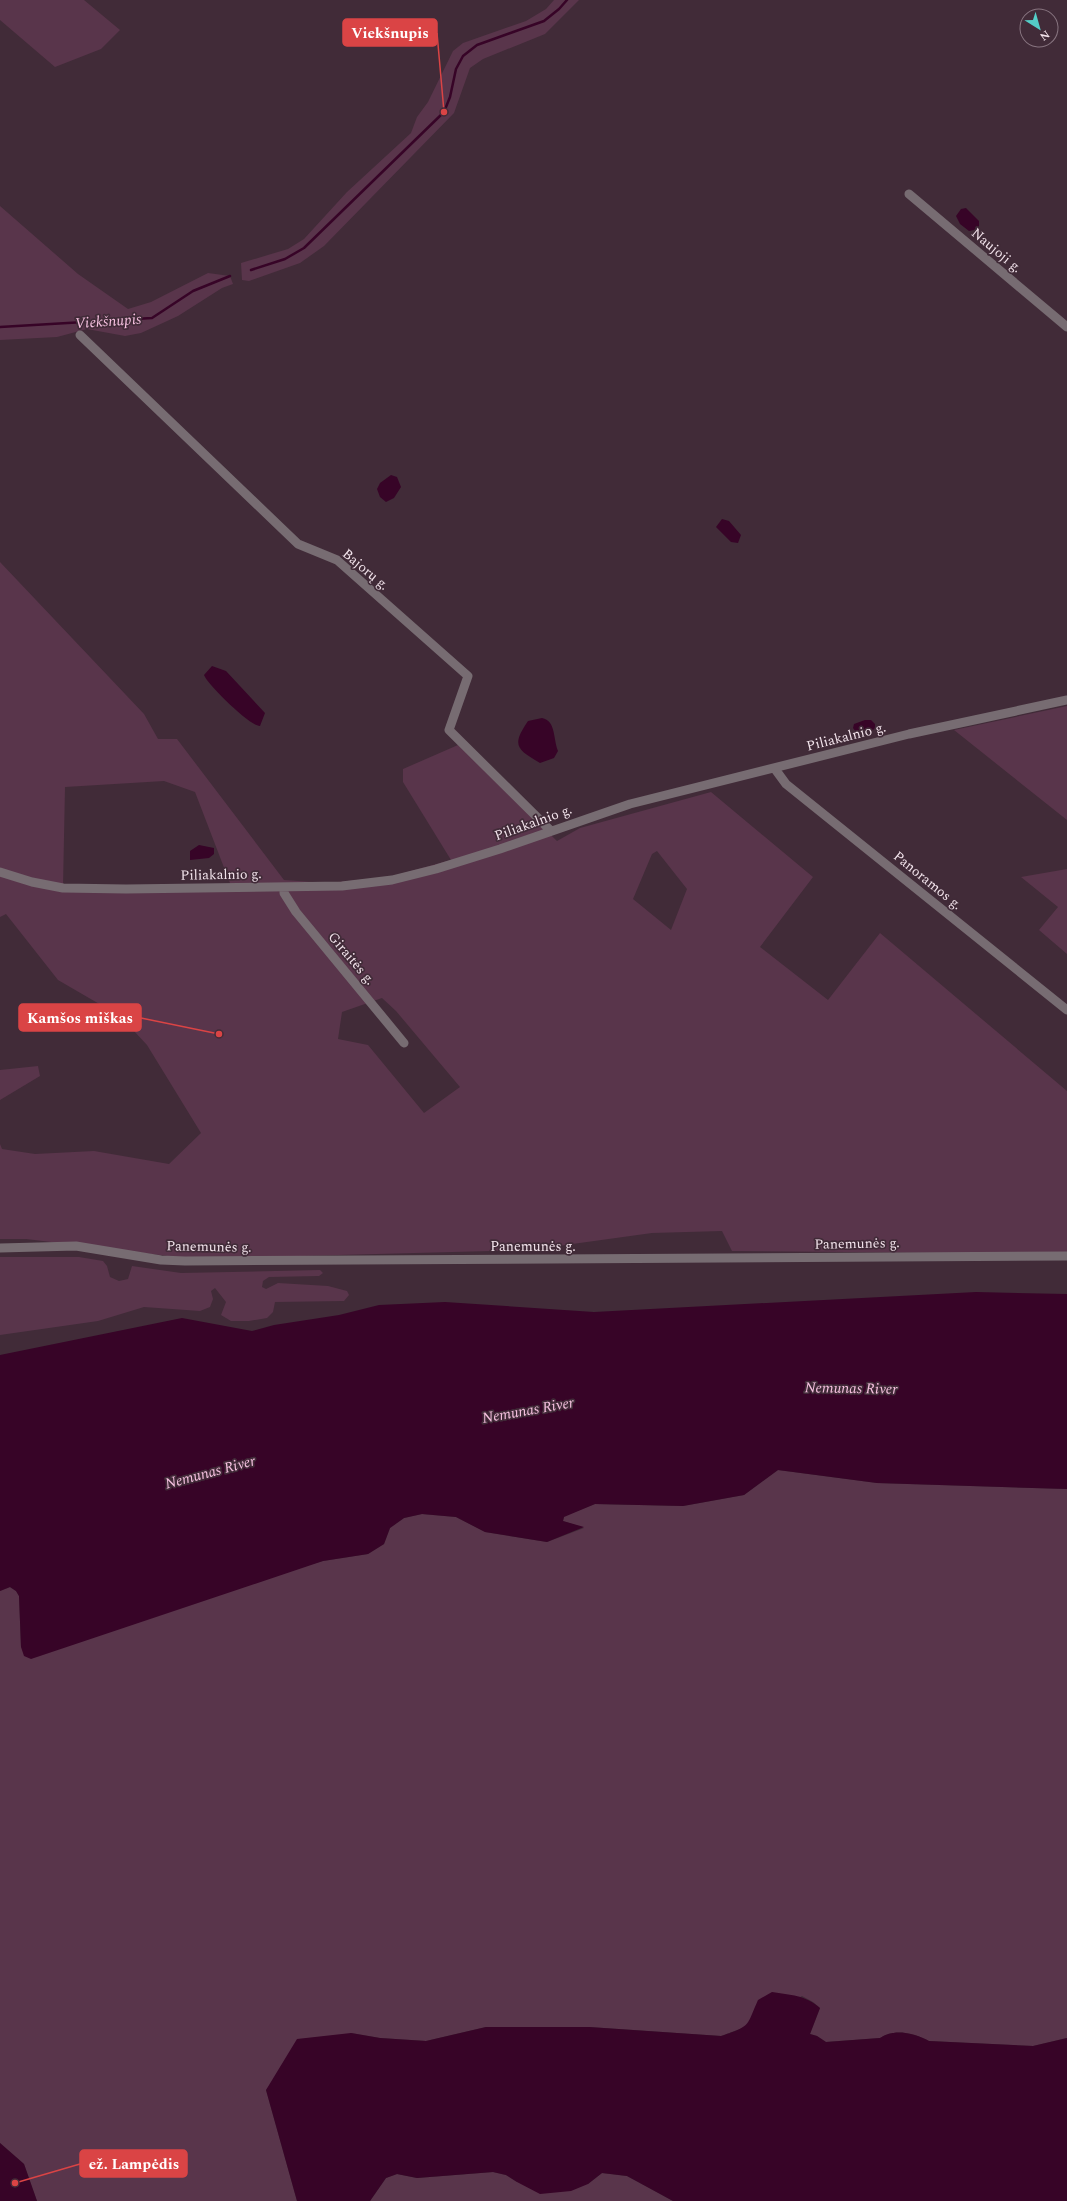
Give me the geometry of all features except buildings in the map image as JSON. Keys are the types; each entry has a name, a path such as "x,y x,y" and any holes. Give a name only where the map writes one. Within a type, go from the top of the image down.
{"street":[{"name":"Naujoji g.","path":"909,194 1067,327"},
{"name":"Bajorų g.","path":"80,336 298,544 337,560 468,676 449,730 551,830"},
{"name":"Piliakalnio g.","path":"0,872 32,882 63,888 284,888 342,886 392,880 436,869 630,804 699,786 775,769 909,734 1067,700"},
{"name":"Panoramos g.","path":"775,769 777,774 786,784 1067,1010"},
{"name":"Giraitės g.","path":"284,888 284,893 296,912 404,1043"},
{"name":"Panemunės g.","path":"0,1248 76,1246 161,1260 185,1261 1067,1256"}],"shaded area":[{"path":"0,0 84,0 120,30 101,49 55,67 0,20"},
{"path":"554,0 579,0 545,34 483,59 470,68 454,113 324,246 300,263 249,281 242,280 241,263 288,249 304,239 347,192 411,133 417,117 428,102 453,51 463,43 526,21 546,9"},
{"path":"0,206 78,274 128,309 151,302 208,273 230,276 233,284 222,288 178,316 141,333 125,336 87,329 57,337 0,340"},
{"path":"0,562 144,714 158,739 177,739 284,880 327,883 389,877 451,860 403,782 403,769 458,745 557,841 580,828 711,792 813,877 760,947 828,1000 880,933 1067,1091 1067,1254 732,1251 722,1231 652,1233 529,1250 193,1259 26,1239 0,1239 0,1144 2,1149 35,1154 94,1151 169,1164 201,1133 147,1045 120,1016 58,980 6,914 0,917","holes":["164,781 195,792 233,891 63,887 65,787","657,851 687,889 671,930 633,899 652,854","382,998 396,1011 460,1087 424,1113 368,1045 338,1039 342,1012"]},
{"path":"1067,706 1067,820 954,730"},
{"path":"1067,869 1067,954 1039,930 1058,907 1021,877"},
{"path":"38,1066 40,1076 0,1100 0,1070"},
{"path":"0,1257 79,1257 103,1261 107,1266 110,1277 119,1281 128,1279 132,1266 181,1273 320,1270 323,1273 319,1276 269,1277 263,1281 262,1287 266,1289 278,1283 328,1286 347,1291 349,1295 344,1301 275,1302 273,1312 267,1318 249,1321 231,1321 221,1315 226,1302 215,1288 211,1291 213,1299 210,1307 200,1311 144,1307 98,1321 0,1335"},
{"path":"778,1470 877,1483 1067,1489 1067,2038 1033,2046 929,2041 911,2034 898,2032 880,2038 826,2042 817,2036 810,2034 820,2008 802,1996 740,2029 721,2036 589,2027 486,2027 426,2041 380,2038 351,2033 266,2090 297,2201 37,2201 24,2164 0,2143 0,1591 10,1587 16,1591 19,1596 21,1647 323,1561 368,1554 384,1544 390,1528 404,1518 422,1514 456,1517 485,1532 547,1542 584,1528 563,1521 564,1516 595,1504 683,1506 744,1495"},
{"path":"493,2172 506,2175 517,2182 588,2184 602,2173 627,2176 673,2201 370,2201 386,2178 397,2174 417,2178"}],"water":[{"path":"966,208 979,221 979,226 974,230 969,231 960,224 956,216 961,209"},
{"path":"391,475 397,477 401,487 394,498 386,502 380,497 377,489 380,483"},
{"path":"722,519 729,521 741,535 738,543 731,542 716,527"},
{"path":"212,666 226,671 265,713 260,726 248,720 239,713 207,680 204,675"},
{"path":"542,718 547,720 552,726 558,751 554,758 540,763 526,754 519,746 518,742 519,736 528,721"},
{"path":"865,720 871,720 875,724 875,728 870,733 858,735 853,728 854,724"},
{"path":"199,845 214,848 214,854 209,858 190,860 190,851"},
{"name":"Nemunas River","path":"976,1292 1067,1294 1067,1489 877,1483 778,1470 744,1495 683,1506 595,1504 564,1517 563,1521 584,1527 547,1542 485,1532 456,1517 422,1514 404,1518 390,1528 384,1544 368,1554 323,1561 31,1659 24,1656 21,1647 19,1596 16,1591 10,1587 0,1591 0,1355 182,1318 252,1331 274,1325 339,1315 379,1305 445,1302 594,1312"},
{"path":"772,1992 809,2000 820,2008 810,2034 817,2036 826,2042 880,2038 898,2032 911,2034 929,2041 1033,2046 1067,2038 1067,2201 673,2201 627,2176 602,2173 588,2184 571,2191 540,2194 506,2175 493,2172 417,2178 397,2174 386,2178 370,2201 297,2201 266,2090 297,2039 351,2033 380,2038 426,2041 486,2027 589,2027 721,2036 743,2027 749,2021 758,2000"},
{"path":"0,2143 24,2164 37,2201 0,2201"}],"waterway":[{"name":"Viekšnupis","path":"251,270 285,259 304,248 444,112 450,97 456,69 463,56 477,45 544,21 559,9 567,0"},
{"name":"Viekšnupis","path":"0,327 152,318 193,291 230,276"}],"place":[{"name":"Viekšnupis","path":"444,112"},
{"name":"Kamšos miškas","path":"219,1034"},
{"name":"ež. Lampėdis","path":"15,2183"}]}
